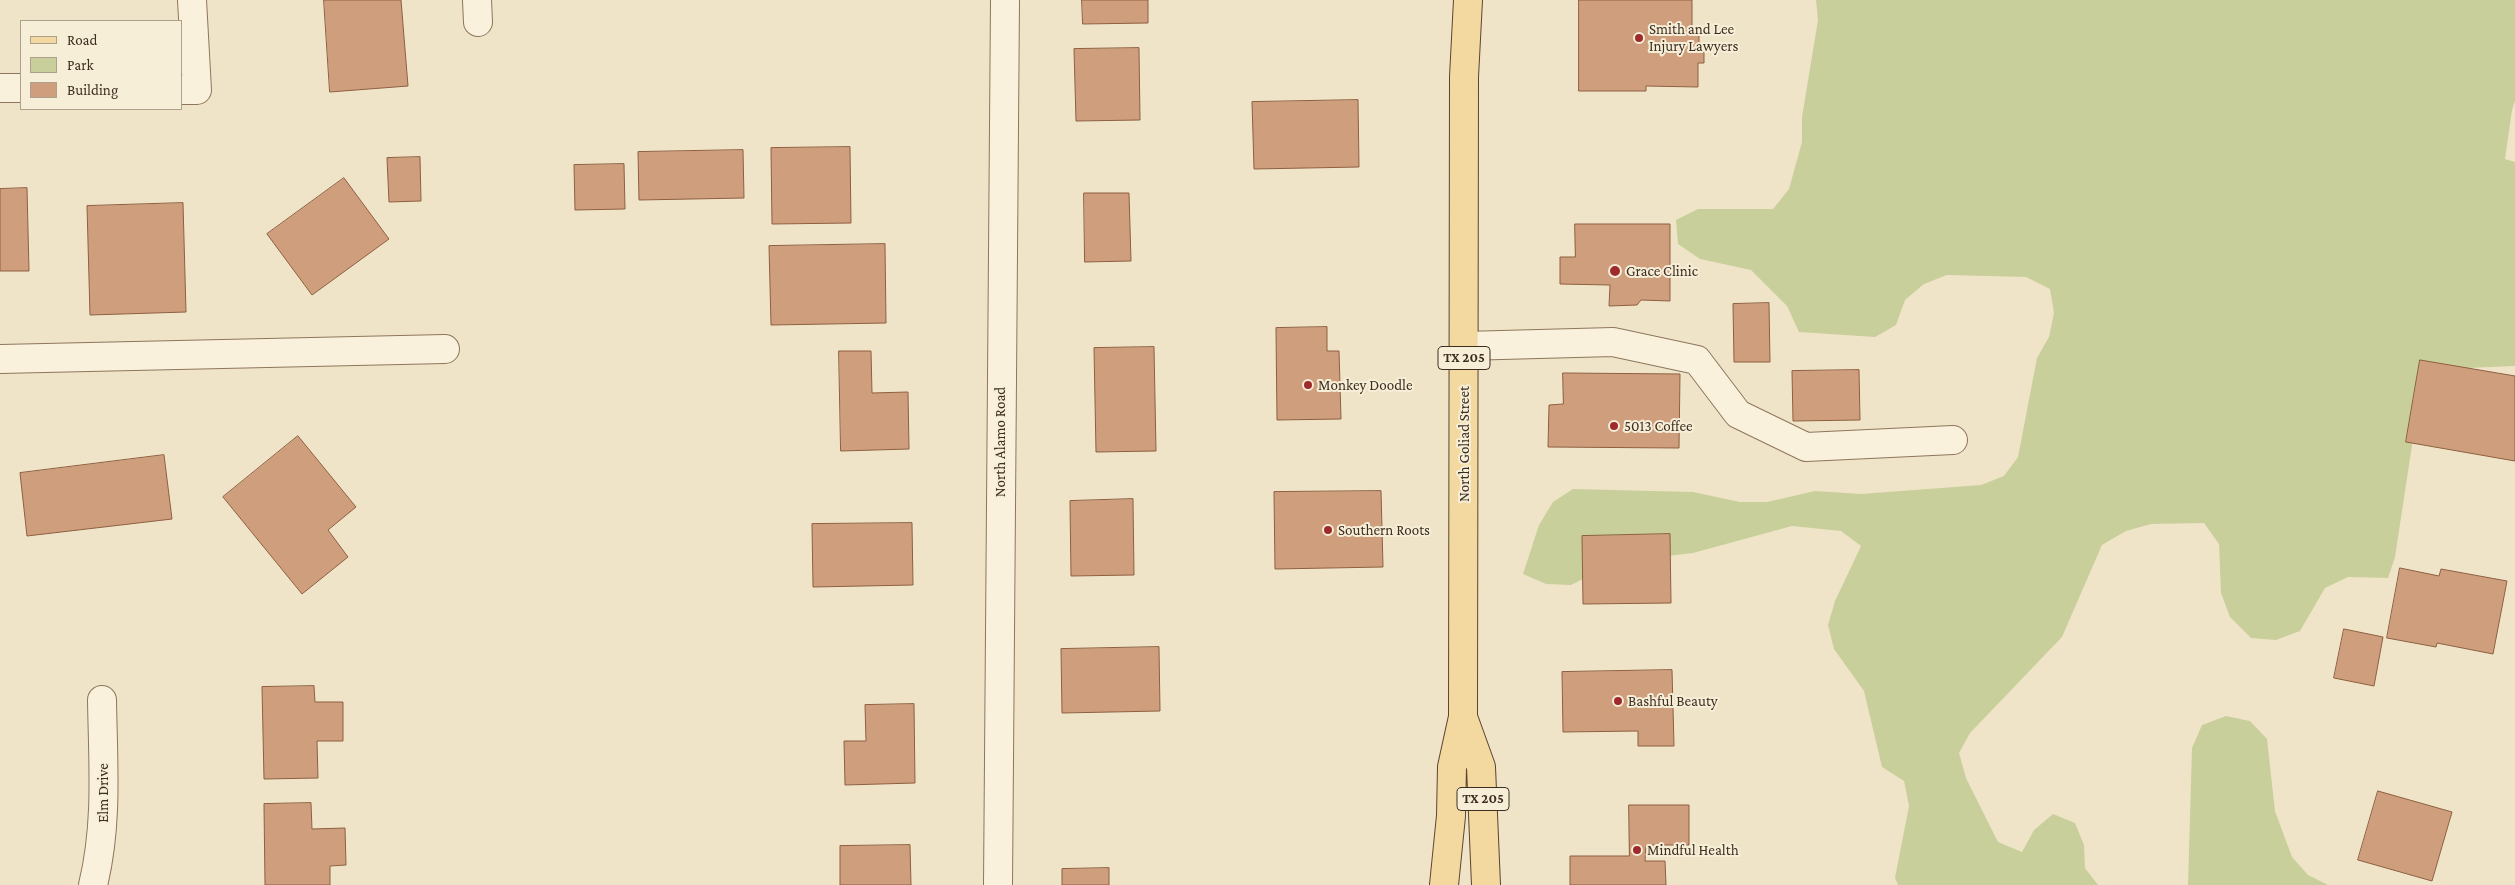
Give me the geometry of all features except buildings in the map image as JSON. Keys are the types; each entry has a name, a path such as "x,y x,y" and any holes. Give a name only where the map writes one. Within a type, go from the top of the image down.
{"main road":[{"name":"North Goliad Street","path":"1468,0 1464,77 1464,717 1481,767 1486,885"},
{"name":"TX 205","path":"1444,885 1451,816 1452,767 1464,717"}],"street":[{"path":"182,90 197,90 192,0"},
{"name":"North Alamo Road","path":"998,885 1000,338 1005,0"},
{"path":"0,88 20,88"},
{"path":"1464,346 1613,342 1697,360 1738,414 1806,447 1953,440"},
{"path":"0,359 445,348"},
{"name":"Elm Drive","path":"93,885 101,854 104,824 102,700"}],"green space":[{"path":"1816,0 2515,0 2515,101 2505,159 2515,162 2515,366 2443,369 2422,380 2395,557 2388,578 2348,577 2325,588 2300,631 2276,640 2251,638 2230,617 2221,593 2219,544 2204,523 2151,524 2126,531 2102,545 2062,637 1970,733 1959,753 1966,778 1998,842 2022,852 2034,830 2053,814 2075,823 2084,845 2085,868 2098,885 1898,885 1895,878 1909,806 1904,781 1882,767 1864,691 1834,649 1828,625 1835,601 1861,546 1841,531 1792,526 1693,553 1617,562 1571,585 1546,584 1523,574 1539,525 1553,502 1573,489 1693,492 1740,502 1767,502 1815,491 1861,494 1981,485 2004,476 2018,457 2037,358 2049,337 2054,313 2050,289 2026,277 1947,275 1924,284 1905,300 1896,325 1875,337 1799,332 1787,306 1751,270 1700,259 1678,244 1676,220 1698,209 1773,209 1789,189 1802,142 1802,117 1818,20"},
{"path":"2226,716 2250,721 2267,739 2275,811 2292,857 2308,875 2328,885 2188,885 2192,748 2202,725"}],"place":[{"name":"Smith and Lee Injury Lawyers","path":"1639,38"},
{"name":"Grace Clinic","path":"1615,271"},
{"name":"Monkey Doodle","path":"1308,385"},
{"name":"5013 Coffee","path":"1614,426"},
{"name":"Southern Roots","path":"1328,530"},
{"name":"Bashful Beauty","path":"1618,701"},
{"name":"Mindful Health","path":"1637,850"}]}
